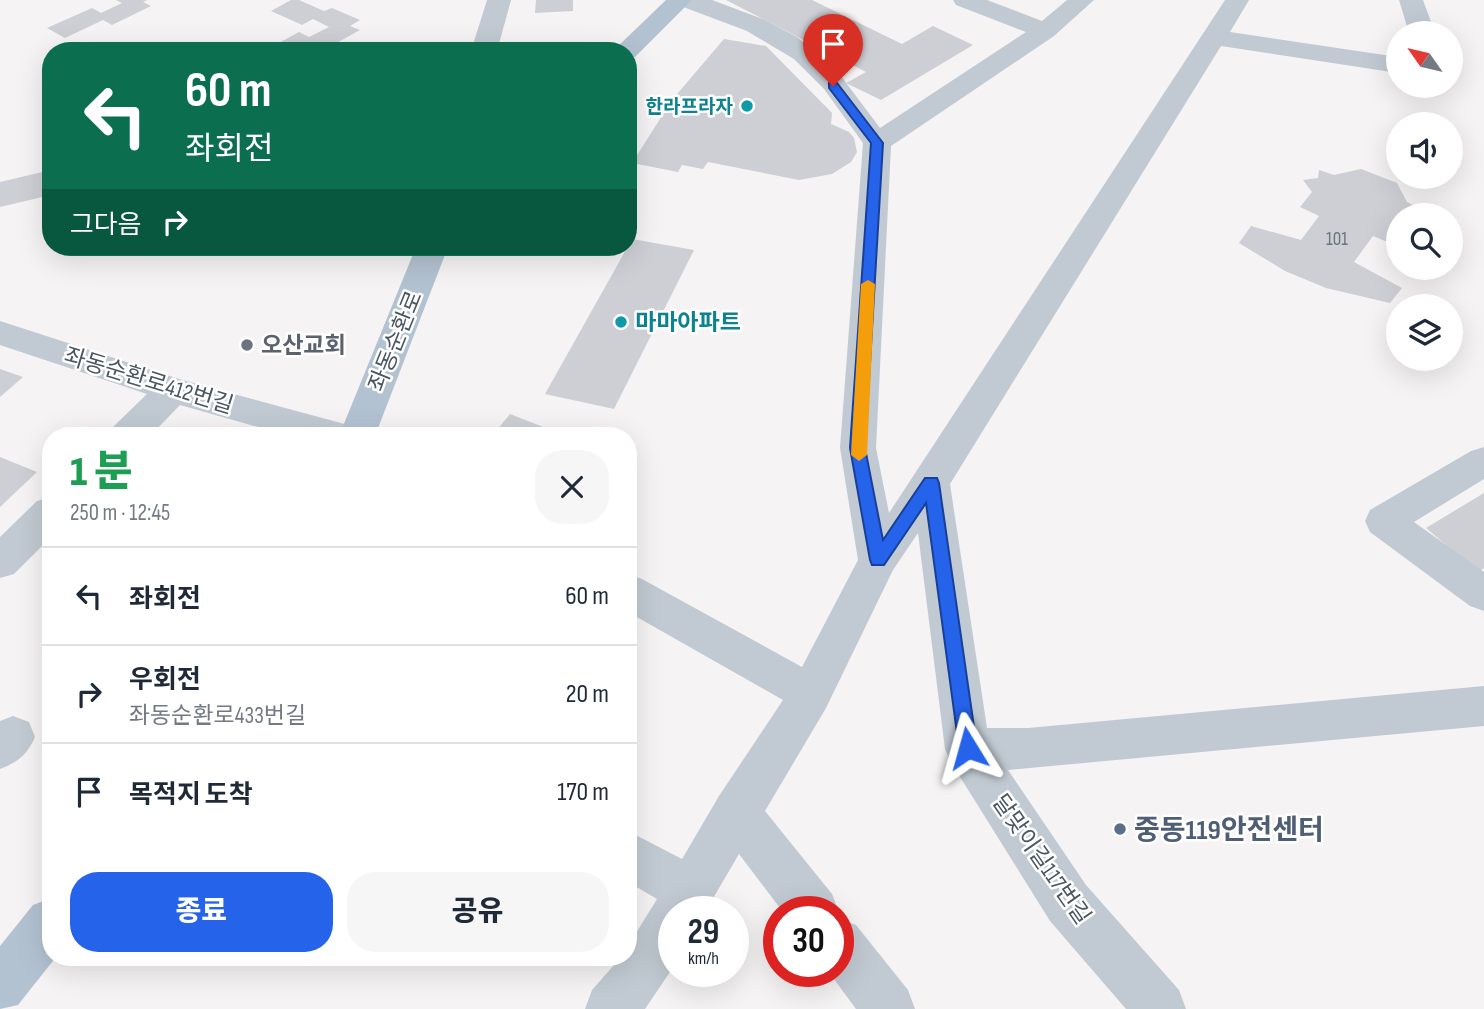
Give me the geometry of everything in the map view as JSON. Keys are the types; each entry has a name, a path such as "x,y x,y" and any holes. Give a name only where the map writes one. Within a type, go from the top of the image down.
{"main road":[{"path":"636,42 680,0"},
{"name":"좌동순환로","path":"361,427 428,256"},
{"path":"0,987 42,934"}],"street":[{"path":"487,42 499,0"},
{"path":"687,0 738,16 775,34 801,52 819,67 877,143 858,448 878,560"},
{"path":"965,0 1045,31"},
{"path":"877,143 1045,31 1083,0"},
{"path":"686,896 811,694 878,560 931,483 1237,0"},
{"path":"1411,0 1418,21"},
{"path":"1214,37 1386,63"},
{"name":"좌동순환로412번길","path":"0,333 173,390 307,427"},
{"path":"136,427 173,390"},
{"path":"1484,461 1384,522 1484,594"},
{"name":"달맞이길117번길","path":"931,483 968,748 1068,903 1160,1009"},
{"path":"0,562 42,521"},
{"path":"637,596 811,694"},
{"path":"968,748 1028,749 1484,706"},
{"path":"736,812 802,896"},
{"path":"637,864 669,896"},
{"path":"611,1009 641,973 658,944"},
{"path":"854,964 889,1009"}],"building":[{"path":"116,0 147,0 143,2 151,6 112,25 103,20 65,38 47,28 92,8 101,13 122,3"},
{"path":"291,0 299,0 324,11 332,8 360,20 350,26 360,30 338,42 281,42 299,32 309,37 329,27 313,19 302,25 271,11"},
{"path":"536,0 573,0 573,11 535,13"},
{"path":"726,0 812,0 902,44 933,26 973,45 881,100 846,83 866,72"},
{"name":"한라프라자","path":"724,39 766,46 832,113 831,124 849,132 854,138 857,152 851,162 832,174 799,180 708,162 703,169 682,165 678,172 637,164 637,155 672,100"},
{"path":"1361,169 1386,179 1386,189 1400,189 1409,203 1386,203 1386,241 1373,236 1354,262 1402,288 1397,294 1386,294 1386,302 1326,288 1285,271 1239,243 1251,226 1301,240 1319,216 1300,207 1312,192 1303,180 1318,178 1319,170 1334,175"},
{"path":"42,172 42,197 0,207 0,182"},
{"name":"마마아파트","path":"637,240 694,250 614,409 545,394 622,256 637,256"},
{"path":"0,369 23,377 0,397"},
{"path":"510,414 543,427 499,427"},
{"path":"0,457 37,472 0,507"},
{"path":"1484,493 1484,568 1478,572 1426,528"}],"slow traffic":[{"path":"859,455 868,284"}],"place":[{"name":"한라프라자","path":"747,106"},
{"name":"마마아파트","path":"621,322"},
{"name":"오산교회","path":"247,345"},
{"name":"중동119안전센터","path":"1120,829"}],"route":[{"path":"833,86 877,143 858,448 878,560 931,483 968,748"}]}
